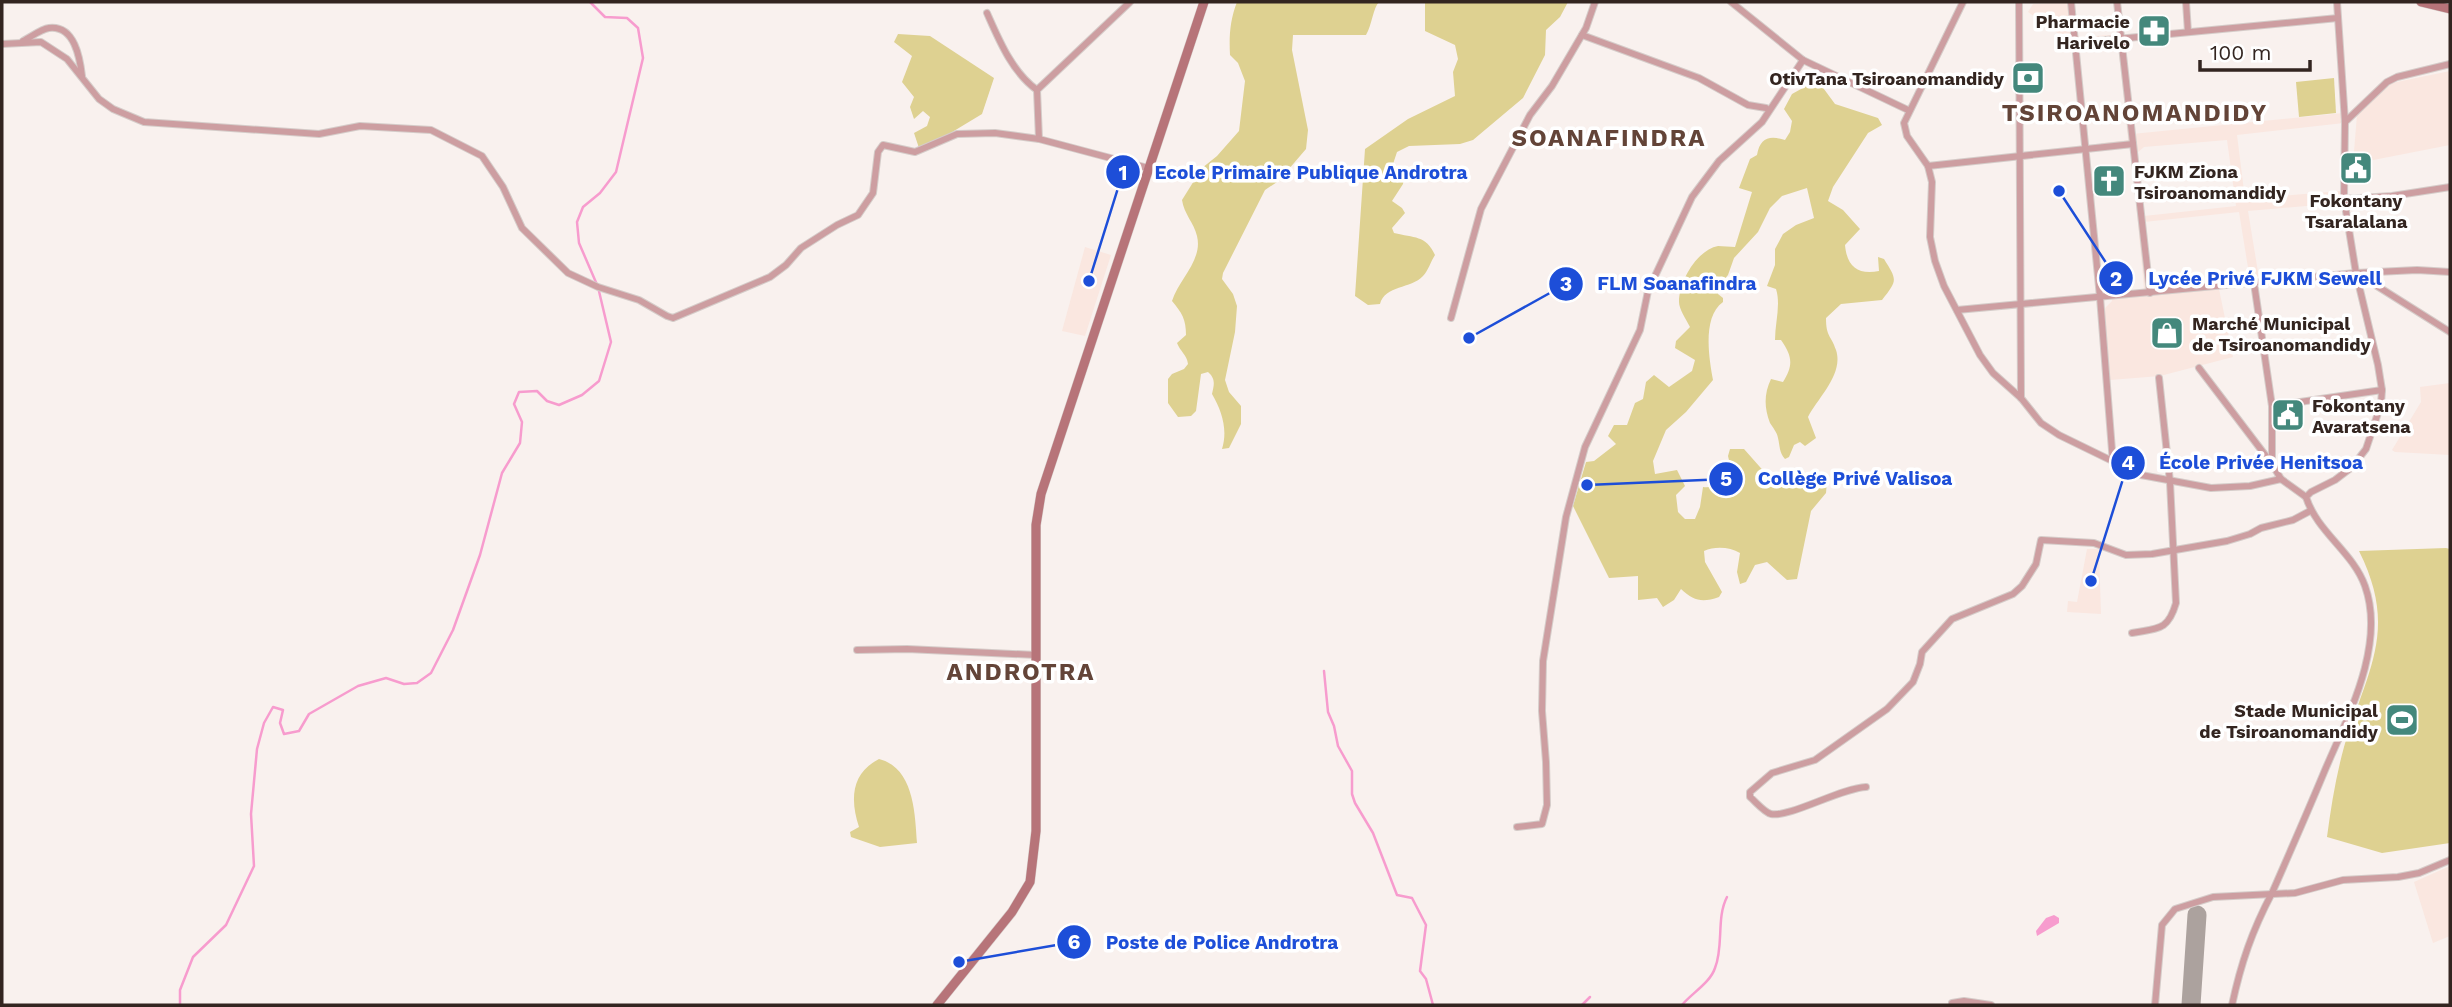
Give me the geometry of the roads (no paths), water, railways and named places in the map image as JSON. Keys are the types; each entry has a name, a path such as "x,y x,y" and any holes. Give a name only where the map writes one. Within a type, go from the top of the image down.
{"street":[{"path":"1039,139 1037,90 1130,2"},
{"path":"937,1005 1012,912 1030,883 1036,831 1036,525 1041,494 1203,2"},
{"path":"1451,318 1481,209 1530,115 1552,86 1582,35 1595,2"},
{"path":"1731,2 1803,60 1908,110"},
{"path":"1963,2 1908,110 1904,123 1907,136 1928,166 1932,182 1930,237 1935,261 1944,286 1987,364 1993,373 2021,398 2041,424 2141,475 2211,488 2250,486 2281,480"},
{"path":"2019,2 2021,398"},
{"path":"2071,2 2113,463"},
{"path":"2118,2 2150,293"},
{"path":"2186,2 2188,32"},
{"path":"2306,497 2352,467 2366,449 2381,404 2382,390 2356,273 2344,199 2345,122 2337,2"},
{"path":"2421,2 2450,9"},
{"path":"987,13 1000,44 1027,82 1037,90"},
{"path":"2075,43 2338,18"},
{"path":"19,43 49,28 59,30 71,39 79,52 83,78"},
{"path":"1582,35 1699,78 1748,105 1766,108"},
{"path":"2,44 41,42 67,59 99,99 113,109 144,122 319,134 360,126 431,130 482,156 503,187 522,228 568,273 598,287 639,300 673,318 770,277 786,265 801,248 836,225 858,215 873,193 878,152 883,145 915,152 957,134 995,133 1039,139 1148,168"},
{"path":"1517,827 1542,824 1546,805 1543,660 1566,517 1585,447 1640,330 1648,291 1692,197 1719,161 1762,122 1803,60"},
{"path":"2345,122 2387,82 2450,64"},
{"path":"1928,166 2133,144"},
{"path":"2344,199 2392,196 2450,187"},
{"path":"1957,310 2356,273 2417,270 2450,272"},
{"path":"2356,273 2450,332"},
{"path":"2254,283 2272,406 2272,464"},
{"path":"2199,368 2272,464 2281,480 2306,497 2311,511 2356,569 2365,585 2371,612 2371,634 2360,690 2272,893 2256,923 2242,961 2232,1005"},
{"path":"2132,633 2164,627 2171,619 2176,603 2170,482 2159,378"},
{"path":"2272,406 2382,390"},
{"path":"1866,787 1843,790 1809,805 1777,814 1769,813 1750,797 1750,792 1772,773 1815,760 1887,709 1913,682 1922,652 1952,619 2013,594 2021,586 2036,564 2041,540 2094,543 2126,555 2174,550 2239,538 2261,528 2293,520 2311,511"},
{"path":"857,650 907,649 1036,655"},
{"path":"2154,1004 2162,925 2175,909 2213,897 2295,893 2343,880 2398,877 2419,873 2450,860"},
{"path":"1952,1003 1964,1001 1991,1005"}],"waterway":[{"path":"180,1005 180,990 193,957 226,925 254,866 251,814 257,749 264,723 273,707 283,710 280,723 284,734 299,731 309,714 358,686 386,678 404,684 417,683 431,673 453,630 480,555 502,473 520,443 522,422 514,404 519,392 537,391 547,401 559,405 582,395 599,381 611,342 598,287 579,243 577,222 583,207 600,193 616,172 643,58 638,28 627,18 605,17 590,2"},
{"path":"1324,671 1328,712 1338,746 1352,771 1352,794 1355,803 1373,833 1397,895 1412,898 1426,925 1420,971 1426,979 1433,1005"},
{"path":"1682,1005 1713,973 1718,959 1722,914 1727,897"},
{"path":"1582,1005 1590,997"}],"place":[{"name":"Pharmacie Harivelo","path":"2154,31"},
{"name":"OtivTana Tsiroanomandidy","path":"2028,78"},
{"name":"Fokontany Tsaralalana","path":"2356,168"},
{"name":"FJKM Ziona Tsiroanomandidy","path":"2109,181"},
{"name":"Lycée Privé FJKM Sewell","path":"2059,191"},
{"name":"Ecole Primaire Publique Androtra","path":"1089,281"},
{"name":"Marché Municipal de Tsiroanomandidy","path":"2167,333"},
{"name":"FLM Soanafindra","path":"1469,338"},
{"name":"Fokontany Avaratsena","path":"2288,415"},
{"name":"Collège Privé Valisoa","path":"1587,485"},
{"name":"École Privée Henitsoa","path":"2091,581"},
{"name":"Stade Municipal de Tsiroanomandidy","path":"2402,720"},
{"name":"Poste de Police Androtra","path":"959,962"}],"district":[{"name":"TSIROANOMANDIDY","path":"2135,113"},
{"name":"SOANAFINDRA","path":"1609,138"},
{"name":"ANDROTRA","path":"1021,672"}]}
